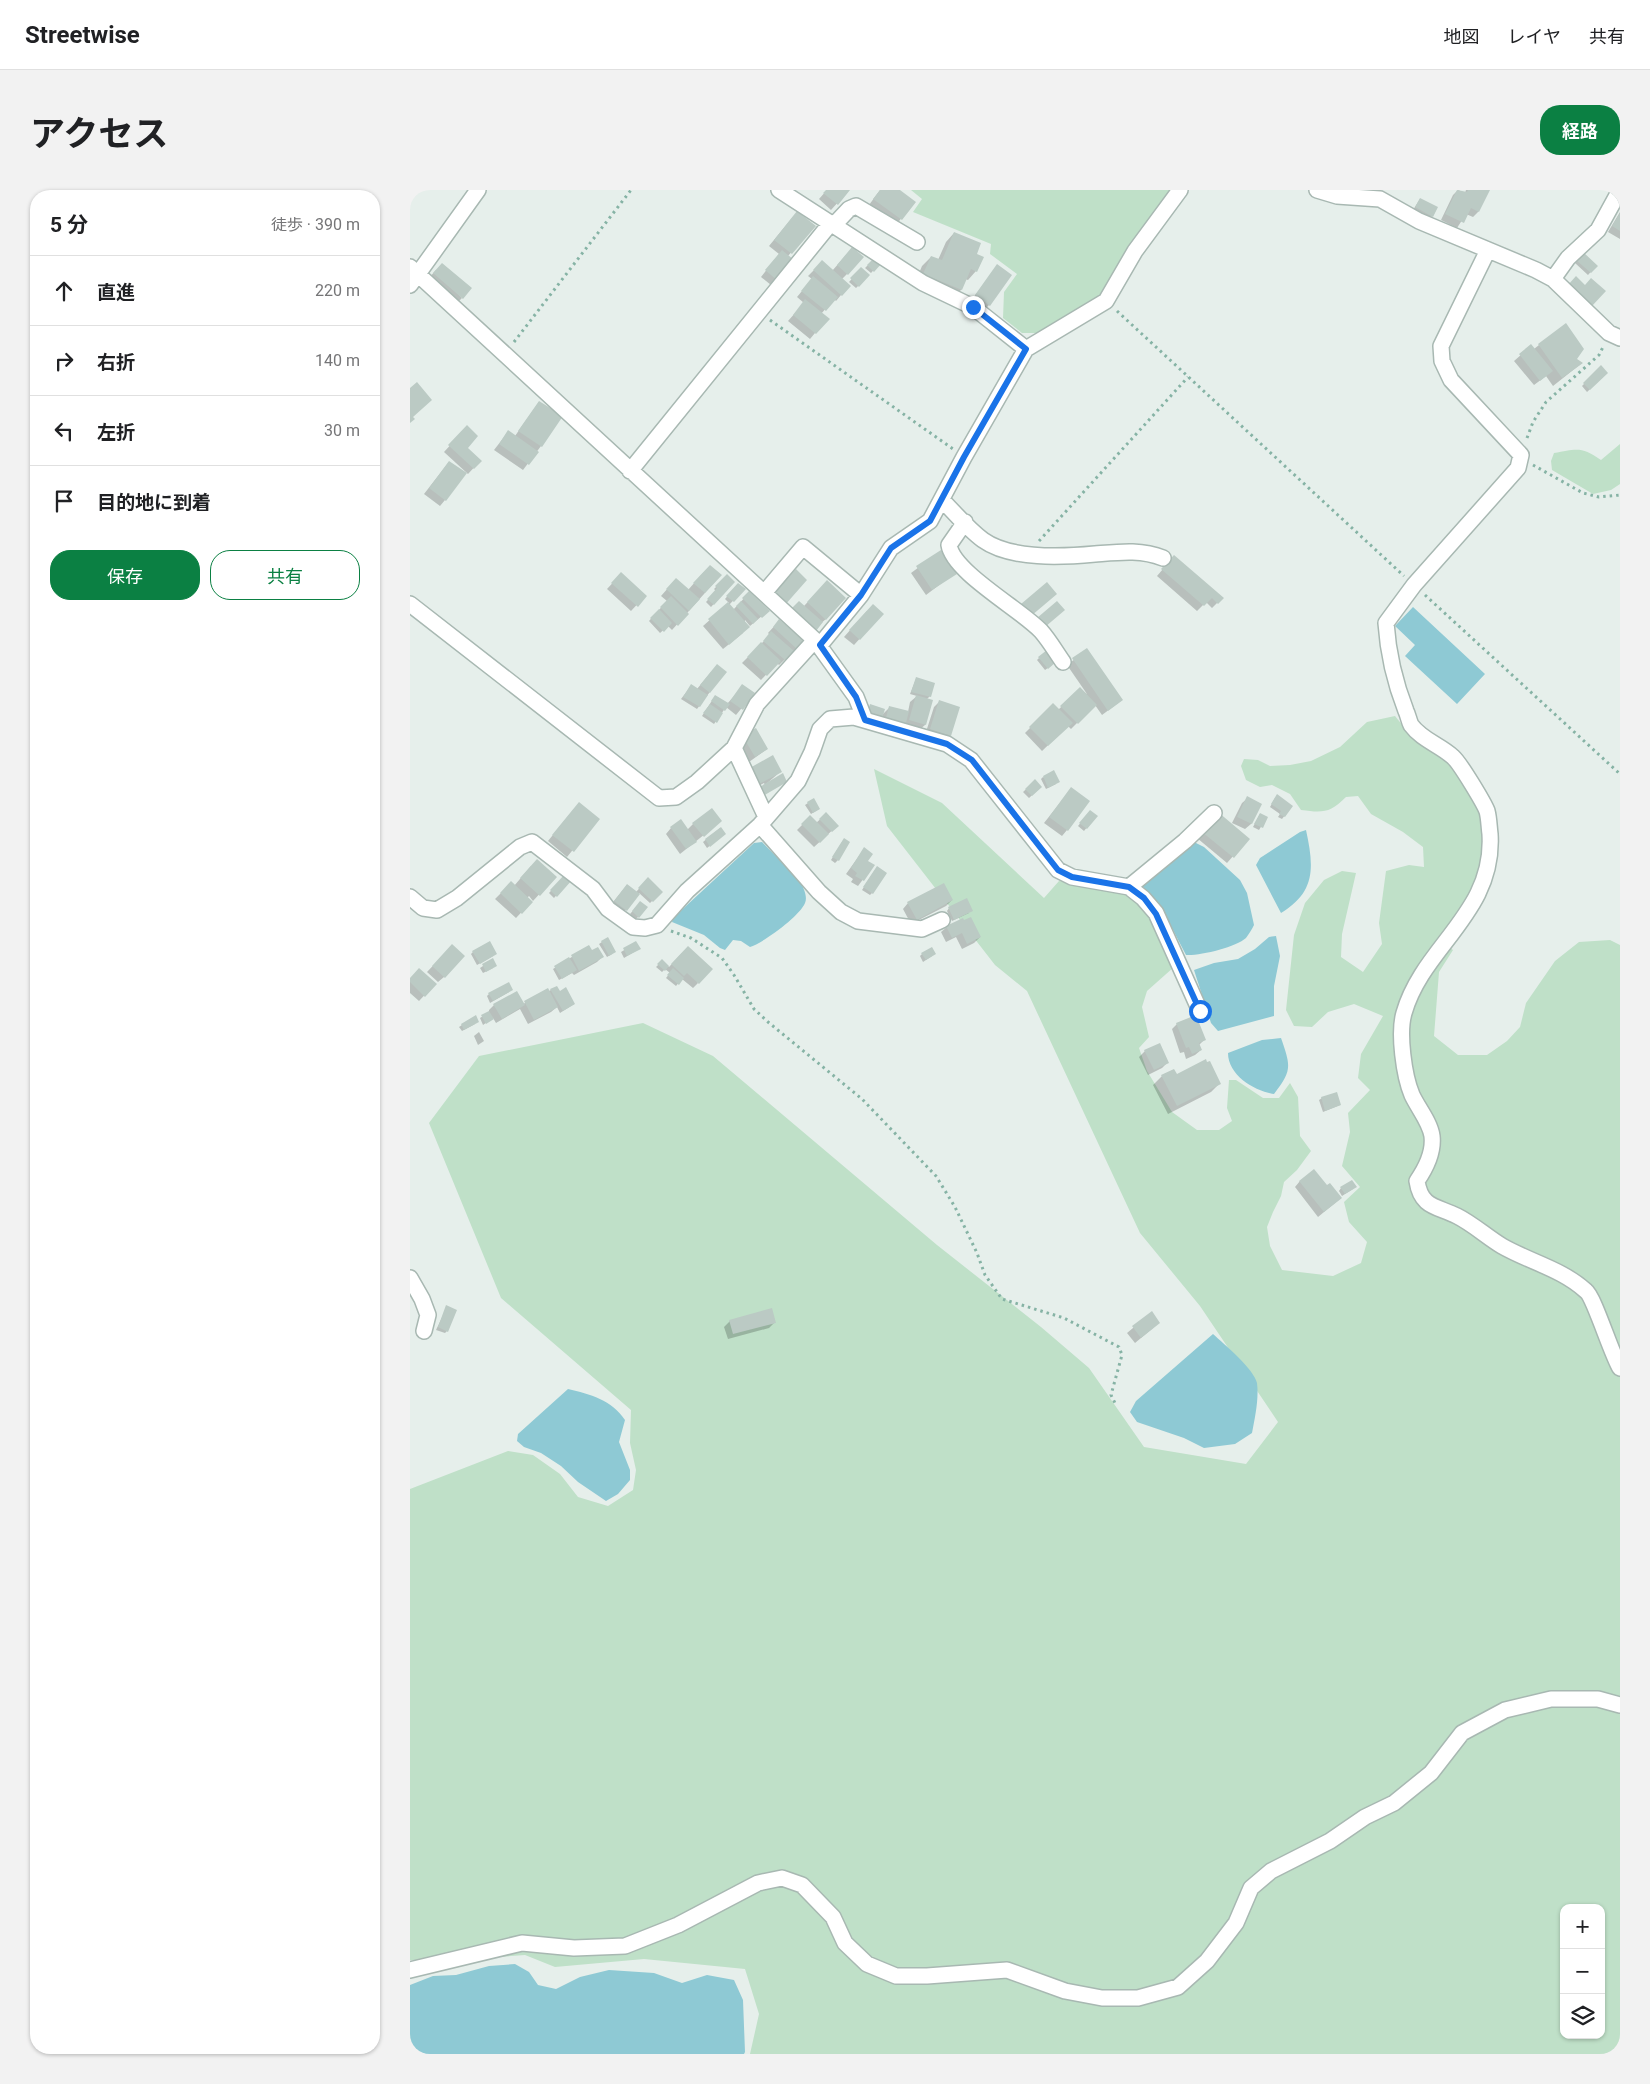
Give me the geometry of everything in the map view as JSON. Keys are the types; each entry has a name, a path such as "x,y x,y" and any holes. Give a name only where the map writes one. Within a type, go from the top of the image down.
{"street":[{"path":"478,190 413,275 505,353 817,643 856,697 865,720"},
{"path":"779,190 923,283 973,307 1026,349"},
{"path":"410,604 659,798 676,796 697,782 734,748 757,704 861,595 891,548 930,521 964,457 1026,349 1106,300 1135,251 1180,190"},
{"path":"1317,190 1337,196 1380,200 1419,221 1536,270 1553,279 1614,335"},
{"path":"1553,279 1568,258 1598,230 1620,190"},
{"path":"630,471 831,225 849,209 856,206 918,242"},
{"path":"1488,250 1441,346 1442,361 1451,380 1521,455 1518,468 1414,585 1386,623 1388,644 1399,692 1411,725 1431,743 1454,757 1487,811 1491,853 1482,887 1462,922 1420,975 1409,994 1402,1019 1405,1069 1410,1086 1432,1136 1429,1163 1417,1181 1419,1192 1431,1206 1457,1216 1501,1245 1530,1261 1563,1273 1589,1292 1620,1368"},
{"path":"942,500 983,540 1004,551 1066,557 1126,551 1150,553 1164,558"},
{"path":"965,522 949,545 950,554 962,568 1041,631 1064,662"},
{"path":"764,593 803,547 861,595"},
{"path":"410,897 423,908 437,910 457,898 520,847 532,842 593,889 608,909 633,926 644,928 657,925 687,891 763,821 798,781 812,752 820,729 830,719 854,717 947,744 972,760 1058,870 1072,877 1129,887 1144,898 1156,914 1200,1011"},
{"path":"734,748 763,821 818,892 842,912 858,921 922,929 942,920"},
{"path":"1129,887 1185,842 1214,813"},
{"path":"410,1278 422,1299 428,1315 424,1331"},
{"path":"410,1970 522,1944 574,1948 625,1946 678,1924 758,1882 782,1878 802,1885 832,1917 845,1943 867,1964 896,1976 927,1976 1007,1970 1074,1992 1102,1998 1138,1998 1178,1987 1208,1961 1236,1923 1251,1888 1271,1870 1330,1841 1365,1817 1394,1803 1431,1773 1462,1733 1505,1710 1551,1699 1598,1699 1620,1705"}],"path":[{"path":"505,353 631,190"},
{"path":"1106,300 1620,774"},
{"path":"759,312 964,457"},
{"path":"1614,335 1600,355 1546,402 1532,422 1521,455 1536,467 1584,494 1599,497 1620,495"},
{"path":"1027,553 1188,377"},
{"path":"657,925 691,938 722,958 754,1008 862,1099 936,1176 956,1207 977,1253 984,1275 1002,1299 1064,1318 1119,1347 1122,1355 1111,1395 1115,1403"}],"green space":[{"path":"911,190 1170,190 1128,248 1102,295 1042,333 1022,333 1003,318 1004,292 1017,274 990,254 991,244 913,212 922,199"},
{"path":"1620,444 1620,484 1611,490 1593,494 1552,470 1551,461 1554,453 1579,450 1589,452 1601,460"},
{"path":"1395,716 1408,732 1452,765 1471,792 1485,824 1487,855 1475,888 1440,940 1453,950 1439,972 1434,1036 1458,1055 1487,1055 1507,1041 1520,1027 1526,1003 1555,961 1579,942 1610,940 1620,945 1620,2054 750,2054 759,2014 745,1969 644,1959 555,1967 525,1955 447,1961 410,1960 410,1489 508,1451 533,1455 560,1474 578,1497 608,1506 633,1490 636,1470 630,1443 631,1410 501,1298 429,1123 479,1056 643,1023 713,1056 937,1245 1041,1327 1089,1368 1144,1447 1246,1464 1278,1422 1200,1306 1140,1233 1027,991 995,965 887,826 874,769 942,803 1044,898 1059,881 1116,889 1135,901 1153,917 1174,967 1147,991 1142,1007 1149,1037 1139,1048 1147,1071 1172,1112 1197,1130 1219,1130 1232,1121 1227,1108 1229,1080 1236,1080 1263,1098 1279,1098 1290,1083 1298,1097 1300,1136 1311,1151 1297,1170 1284,1182 1281,1196 1267,1227 1270,1246 1282,1270 1333,1276 1361,1263 1367,1242 1349,1222 1344,1202 1360,1187 1342,1166 1350,1132 1348,1113 1370,1090 1358,1078 1361,1054 1383,1016 1354,1004 1328,1012 1312,1027 1294,1026 1286,1010 1294,935 1305,903 1324,880 1342,871 1356,873 1342,934 1341,957 1363,972 1382,944 1379,923 1386,871 1409,865 1424,867 1423,847 1403,832 1371,814 1358,796 1346,797 1326,811 1301,810 1290,794 1272,785 1260,787 1246,780 1241,766 1244,759 1258,760 1270,766 1311,761 1340,747 1367,722"}],"water":[{"path":"1413,607 1485,674 1457,704 1405,656 1415,645 1395,626"},
{"path":"1306,830 1311,867 1310,878 1301,896 1281,913 1256,865 1260,858"},
{"path":"1192,841 1204,847 1240,880 1247,893 1254,925 1246,938 1234,945 1208,952 1186,955 1160,905 1141,885"},
{"path":"762,842 800,881 805,892 805,903 789,922 772,935 750,947 741,941 733,940 725,950 704,935 672,922 673,918 754,843"},
{"path":"1276,936 1280,956 1274,986 1274,1016 1218,1031 1211,1023 1194,970 1214,963 1238,959 1255,949 1269,937"},
{"path":"1281,1038 1287,1056 1288,1068 1284,1079 1274,1094 1251,1086 1237,1075 1229,1061 1228,1053 1262,1040"},
{"path":"1213,1334 1245,1364 1255,1377 1257,1383 1257,1402 1252,1433 1235,1444 1204,1448 1184,1438 1137,1422 1130,1412 1136,1401"},
{"path":"568,1389 600,1399 614,1407 625,1420 619,1442 630,1470 630,1480 618,1494 606,1501 578,1482 561,1466 541,1453 524,1447 517,1441 518,1434"},
{"path":"515,1964 529,1972 538,1985 556,1989 580,1977 609,1970 654,1973 682,1983 707,1975 734,1980 743,2000 745,2052 744,2054 410,2054 410,1985 433,1976 456,1975 489,1966"}],"building":[{"path":"826,190 850,190 838,205 823,193"},
{"path":"880,190 900,190 916,202 902,220 873,199"},
{"path":"1457,190 1467,192 1468,190 1490,190 1479,212 1471,208 1464,223 1445,214"},
{"path":"1420,198 1438,207 1433,217 1415,207"},
{"path":"797,211 816,226 792,254 774,240"},
{"path":"1620,213 1620,231 1612,226"},
{"path":"954,232 981,243 977,254 984,257 977,272 971,269 962,290 923,274 931,256 942,260"},
{"path":"852,247 864,257 848,275 837,265"},
{"path":"782,250 794,260 778,281 765,270"},
{"path":"1583,252 1598,266 1591,273 1576,260"},
{"path":"875,257 882,263 874,272 867,265"},
{"path":"822,260 851,286 842,296 813,270"},
{"path":"442,263 472,288 463,299 433,273"},
{"path":"997,264 1012,275 990,306 975,295"},
{"path":"861,267 870,275 859,287 850,278"},
{"path":"813,276 838,297 826,311 801,291"},
{"path":"1576,276 1585,285 1591,278 1606,291 1592,306 1568,285"},
{"path":"805,299 830,319 816,334 793,315"},
{"path":"1566,323 1584,349 1577,359 1583,363 1562,378 1538,344"},
{"path":"1531,344 1553,371 1540,381 1519,354"},
{"path":"1601,365 1608,373 1590,390 1583,383"},
{"path":"417,382 432,400 413,417 415,419 410,423 410,388"},
{"path":"539,401 563,416 542,447 518,431"},
{"path":"467,425 478,436 468,448 482,461 474,469 448,445"},
{"path":"508,430 539,452 529,465 499,444"},
{"path":"449,461 467,473 446,501 429,488"},
{"path":"941,550 957,574 932,590 916,566"},
{"path":"1174,555 1224,598 1218,604 1212,598 1204,606 1161,569"},
{"path":"710,565 722,575 705,593 693,583"},
{"path":"796,569 807,580 785,605 773,594"},
{"path":"621,572 647,596 638,607 611,583"},
{"path":"727,574 735,582 714,605 707,599 717,588 715,586"},
{"path":"676,578 700,599 689,611 666,589"},
{"path":"827,580 846,598 826,620 807,602"},
{"path":"1047,582 1057,594 1031,616 1021,604"},
{"path":"738,583 746,589 734,602 726,596"},
{"path":"749,591 770,611 762,618 742,598"},
{"path":"671,596 689,614 678,626 660,607"},
{"path":"741,601 758,619 753,624 736,606"},
{"path":"799,601 823,622 816,631 791,609"},
{"path":"1057,601 1065,610 1045,627 1037,618"},
{"path":"728,602 750,627 729,645 708,619"},
{"path":"873,604 884,614 860,640 849,630"},
{"path":"659,609 672,623 664,632 650,618"},
{"path":"779,619 805,642 798,650 773,627"},
{"path":"771,631 794,651 785,660 763,641"},
{"path":"761,642 781,661 767,676 747,657"},
{"path":"1087,648 1123,700 1108,711 1072,658"},
{"path":"1047,650 1056,662 1048,669 1038,657"},
{"path":"717,664 727,672 710,693 700,685"},
{"path":"916,677 935,683 931,697 911,692"},
{"path":"691,684 708,695 700,707 683,697"},
{"path":"742,684 755,693 743,710 730,701"},
{"path":"1080,687 1097,705 1078,724 1060,706"},
{"path":"715,695 730,704 725,711 711,701"},
{"path":"916,695 933,700 926,725 909,720"},
{"path":"939,700 960,707 951,736 930,729"},
{"path":"1053,703 1073,723 1048,746 1029,727"},
{"path":"710,704 723,713 717,723 703,713"},
{"path":"870,704 885,709 881,722 866,717"},
{"path":"889,706 909,711 905,727 885,722"},
{"path":"756,728 768,749 755,757 742,735"},
{"path":"773,755 782,772 757,785 748,769"},
{"path":"1054,770 1060,782 1048,788 1043,776"},
{"path":"783,773 787,782 763,796 758,788"},
{"path":"1035,779 1042,787 1032,796 1025,789"},
{"path":"1071,787 1090,801 1068,831 1049,817"},
{"path":"1277,794 1293,806 1285,817 1279,814 1281,811 1271,804"},
{"path":"1247,796 1262,804 1252,824 1237,817"},
{"path":"814,798 820,809 813,813 807,802"},
{"path":"579,802 600,819 574,852 552,835"},
{"path":"712,808 722,821 704,837 692,823"},
{"path":"1090,810 1098,816 1087,829 1079,823"},
{"path":"826,812 839,826 832,832 819,819"},
{"path":"1218,812 1250,839 1234,858 1202,832"},
{"path":"1260,813 1268,817 1263,828 1254,824"},
{"path":"810,815 829,834 820,843 801,824"},
{"path":"681,819 697,842 686,849 670,827"},
{"path":"721,827 726,834 710,847 705,839"},
{"path":"844,838 850,842 839,861 832,857"},
{"path":"864,847 873,854 868,861 875,865 864,881 855,876 857,873 851,868"},
{"path":"537,859 557,877 540,896 520,878"},
{"path":"877,866 887,873 873,894 863,887"},
{"path":"565,874 572,880 557,897 550,890"},
{"path":"648,877 663,892 653,902 638,888"},
{"path":"511,881 533,902 522,914 500,893"},
{"path":"944,883 953,900 917,920 907,902"},
{"path":"627,884 640,894 627,911 614,901"},
{"path":"967,898 973,911 954,920 948,907"},
{"path":"640,901 648,907 639,918 632,911"},
{"path":"971,917 981,937 967,944 962,933 952,938 946,926 963,918 964,920"},
{"path":"608,937 616,952 609,956 601,941"},
{"path":"490,941 497,954 480,964 472,951"},
{"path":"636,941 641,949 627,956 623,948"},
{"path":"452,944 465,956 445,978 432,966"},
{"path":"589,945 592,950 598,947 604,957 579,971 571,955"},
{"path":"688,946 713,969 699,984 687,973 684,976 671,964"},
{"path":"932,947 936,954 926,960 921,953"},
{"path":"569,957 577,970 562,979 554,966"},
{"path":"493,958 497,966 486,972 482,964"},
{"path":"662,959 669,966 665,971 657,964"},
{"path":"419,968 437,984 425,997 410,982 410,978"},
{"path":"673,968 684,978 679,985 667,975"},
{"path":"509,982 513,990 493,1001 488,993"},
{"path":"557,986 560,991 566,987 575,1004 563,1011 550,989"},
{"path":"548,988 558,1007 534,1020 524,1001"},
{"path":"517,991 525,1005 502,1019 493,1004"},
{"path":"489,1011 494,1019 486,1024 481,1015"},
{"path":"476,1015 479,1022 464,1030 461,1024"},
{"path":"1196,1015 1206,1040 1199,1043 1202,1050 1192,1054 1189,1047 1186,1048 1176,1023"},
{"path":"1160,1043 1169,1063 1154,1070 1144,1050"},
{"path":"1206,1059 1207,1062 1210,1061 1221,1084 1177,1106 1161,1075 1174,1069 1177,1074"},
{"path":"1337,1092 1341,1105 1325,1111 1321,1097"},
{"path":"1314,1169 1327,1185 1330,1183 1342,1198 1324,1212 1299,1181"},
{"path":"1352,1180 1357,1187 1345,1194 1340,1187"},
{"path":"446,1305 457,1310 448,1332 438,1327"},
{"path":"772,1308 776,1323 733,1334 729,1320"},
{"path":"1152,1311 1160,1323 1141,1338 1132,1326"}],"route":[{"path":"973,307 1026,349 964,457 930,521 891,548 861,595 820,645 856,697 864,713 865,720 947,744 972,760 1058,870 1072,877 1129,887 1144,898 1156,914 1200,1011"}]}
